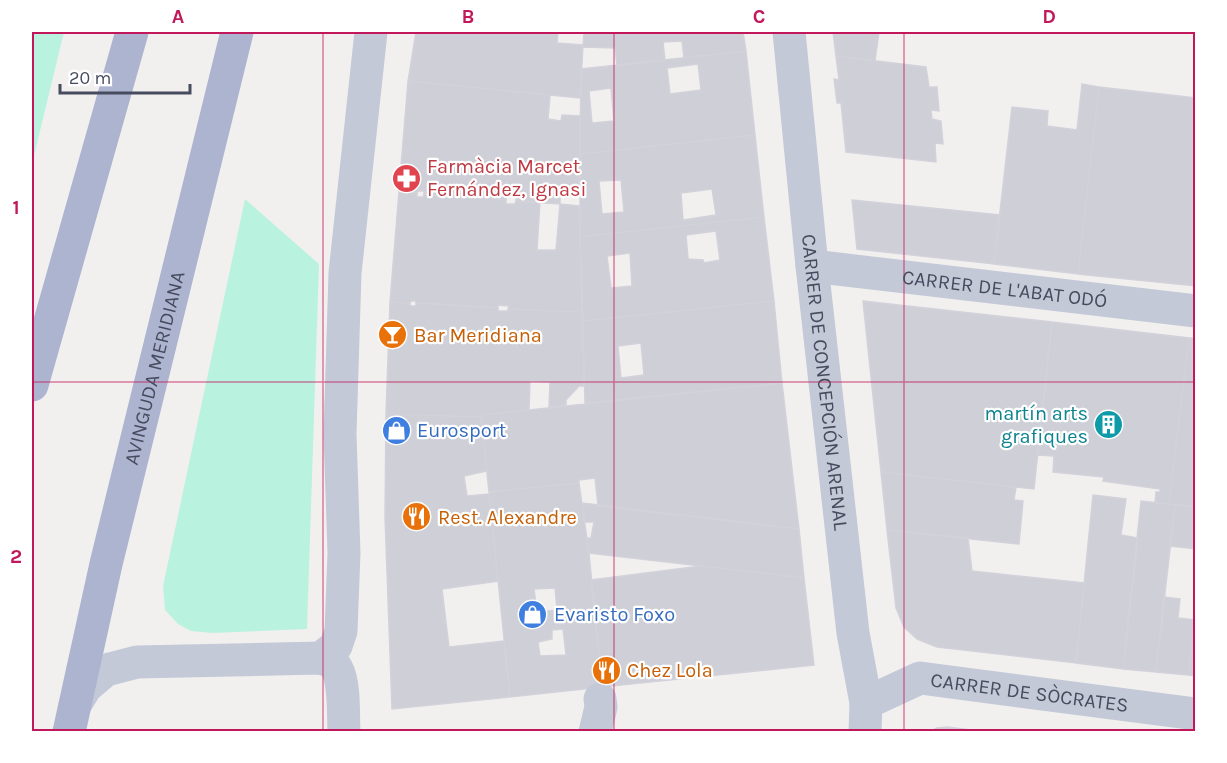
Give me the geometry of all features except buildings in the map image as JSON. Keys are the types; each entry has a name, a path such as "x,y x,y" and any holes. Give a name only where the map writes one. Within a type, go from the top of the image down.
{"main road":[{"path":"32,385 132,32"},
{"name":"AVINGUDA MERIDIANA","path":"72,718 114,530 237,32"}],"street":[{"path":"321,658 336,646 341,632 345,553 340,434 345,273 371,32"},
{"name":"CARRER DE CONCEPCIÓN ARENAL","path":"789,32 812,266 853,633 866,717"},
{"name":"CARRER DE L'ABAT ODÓ","path":"812,266 1196,311"},
{"name":"AVINGUDA MERIDIANA","path":"72,718 86,687 106,670 137,662 321,658"},
{"path":"321,658 330,661 336,667 343,706 344,732"},
{"name":"CARRER DE SÒCRATES","path":"866,717 920,678 1196,714"},
{"path":"595,732 601,707 600,699"}],"green space":[{"path":"32,32 64,32 32,164"},
{"path":"245,199 319,264 307,629 212,633 191,631 178,624 165,610 163,586"}],"place":[{"name":"Farmàcia Marcet Fernández, Ignasi","path":"406,178"},
{"name":"Bar Meridiana","path":"393,335"},
{"name":"martín arts grafiques","path":"1109,425"},
{"name":"Eurosport","path":"396,430"},
{"name":"Rest. Alexandre","path":"417,517"},
{"name":"Evaristo Foxo","path":"533,614"},
{"name":"Chez Lola","path":"606,670"}]}
